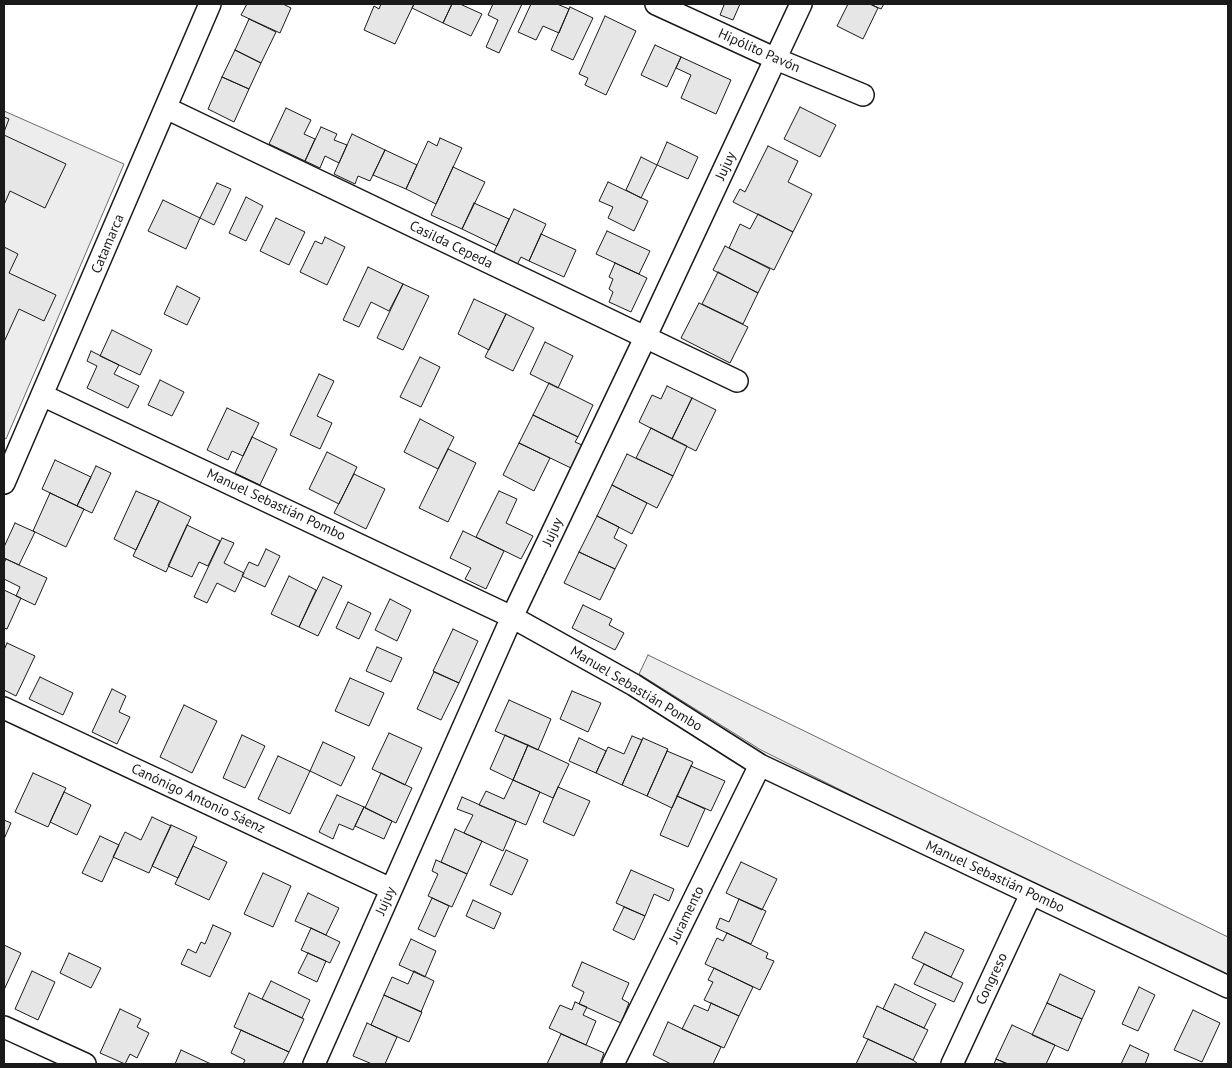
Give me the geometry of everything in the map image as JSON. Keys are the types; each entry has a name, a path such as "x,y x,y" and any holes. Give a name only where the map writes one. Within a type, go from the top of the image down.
{"street":[{"name":"Catamarca","path":"4,483 8,460 42,395 210,4"},
{"name":"Hipólito Pavón","path":"656,4 776,59 863,95"},
{"name":"Jujuy","path":"314,1064 512,617 801,4"},
{"name":"Casilda Cepeda","path":"166,108 737,381"},
{"name":"Manuel Sebastián Pombo","path":"42,395 512,617 634,685 760,765 1228,987"},
{"name":"Canónigo Antonio Sáenz","path":"4,708 392,889"},
{"name":"Juramento","path":"613,1064 760,765"},
{"name":"Congreso","path":"952,1064 1031,894"},
{"path":"4,1027 85,1064"}],"shaded area":[{"path":"4,111 124,164 6,439 4,438"},
{"path":"648,655 1228,937 1228,976 1036,888 761,750 639,674"}],"building":[{"path":"247,4 283,4 291,8 280,33 241,15"},
{"path":"381,4 414,4 395,44 364,30 374,6 379,9"},
{"path":"414,4 452,4 443,23 412,8"},
{"path":"452,4 460,4 482,14 471,36 443,23"},
{"path":"493,4 522,4 499,53 486,47 498,20 488,15"},
{"path":"531,4 557,4 569,9 559,33 543,26 536,40 518,32"},
{"path":"721,4 740,4 733,20 720,15 724,5"},
{"path":"848,4 870,4 878,8 863,39 837,26"},
{"path":"870,4 884,4 881,9"},
{"path":"570,7 593,18 573,60 551,50"},
{"path":"605,16 636,31 606,95 585,85 588,78 579,74"},
{"path":"249,19 276,32 261,63 235,50"},
{"path":"655,45 681,57 667,87 641,75"},
{"path":"235,50 261,63 249,89 222,77"},
{"path":"681,57 731,80 716,114 681,98 691,75 676,68"},
{"path":"222,77 249,89 234,122 208,109"},
{"path":"800,107 836,125 820,157 784,139"},
{"path":"286,108 311,120 304,134 315,139 305,161 269,144"},
{"path":"4,117 9,119 4,132"},
{"path":"321,127 337,134 334,140 347,145 339,163 325,156 320,168 305,161"},
{"path":"352,134 385,150 370,181 358,176 355,184 334,174"},
{"path":"4,135 66,164 45,208 10,191 4,205"},
{"path":"440,138 462,148 436,204 406,189 428,141 437,146"},
{"path":"667,142 698,157 688,179 657,165"},
{"path":"768,146 798,161 788,182 812,194 793,232 733,202 740,189 745,192"},
{"path":"385,150 417,165 406,189 373,175"},
{"path":"641,157 657,165 641,198 626,190"},
{"path":"453,167 485,182 462,229 431,215"},
{"path":"608,182 648,201 634,231 608,218 613,207 599,201"},
{"path":"217,183 231,189 214,225 200,218"},
{"path":"246,197 263,206 246,241 229,233"},
{"path":"163,200 200,218 186,249 148,231"},
{"path":"474,203 509,219 497,246 462,229"},
{"path":"514,209 546,224 529,261 521,257 517,265 493,254"},
{"path":"758,214 793,232 774,270 729,248 740,224 750,229"},
{"path":"276,218 305,232 289,265 260,251"},
{"path":"607,231 650,251 639,274 596,254"},
{"path":"541,234 576,250 564,277 529,261"},
{"path":"325,237 345,247 327,285 300,272 315,241 322,244"},
{"path":"725,246 770,269 758,293 713,270"},
{"path":"4,247 18,254 9,273 56,295 44,321 19,309 4,342"},
{"path":"615,263 647,278 631,312 609,302 613,292 609,289 613,279 609,277"},
{"path":"368,267 403,284 389,311 371,302 359,327 343,320"},
{"path":"718,272 758,293 743,324 702,304"},
{"path":"403,284 429,296 403,350 377,338"},
{"path":"177,286 200,298 187,325 164,314"},
{"path":"474,299 506,314 489,350 458,334"},
{"path":"699,303 748,327 730,363 681,338"},
{"path":"506,314 534,328 513,371 485,357"},
{"path":"112,330 152,350 140,375 100,356"},
{"path":"545,342 573,356 558,388 530,374"},
{"path":"91,351 119,365 114,374 139,386 128,408 87,388 97,366 87,361"},
{"path":"420,357 440,367 421,407 400,397"},
{"path":"319,374 334,381 317,416 332,423 320,449 290,435"},
{"path":"160,380 184,392 172,416 148,405"},
{"path":"549,383 593,405 578,437 533,415"},
{"path":"667,386 692,398 672,439 639,422 652,395 661,399"},
{"path":"692,398 716,410 696,451 672,439"},
{"path":"227,408 259,423 243,456 232,451 228,460 207,450"},
{"path":"533,415 578,437 575,442 582,445 571,468 519,443"},
{"path":"420,419 454,437 438,469 404,452"},
{"path":"651,428 687,446 673,476 636,458"},
{"path":"252,437 277,449 260,485 235,473"},
{"path":"519,443 550,458 534,491 503,475"},
{"path":"448,449 476,463 448,522 419,508"},
{"path":"327,452 357,467 339,504 309,489"},
{"path":"627,454 673,476 657,508 612,485"},
{"path":"55,460 91,477 77,506 42,489"},
{"path":"96,466 111,473 92,513 77,506"},
{"path":"354,474 385,489 366,529 334,513"},
{"path":"612,485 647,503 632,534 597,516"},
{"path":"136,491 159,501 136,550 114,539"},
{"path":"499,491 517,499 506,523 533,536 521,559 476,537"},
{"path":"50,493 84,509 66,547 33,531"},
{"path":"159,501 191,517 166,572 133,556"},
{"path":"597,516 619,527 614,538 627,545 615,569 579,552"},
{"path":"15,523 35,532 19,565 4,558 4,547"},
{"path":"187,525 220,541 208,566 199,562 192,577 168,566"},
{"path":"463,531 504,551 486,589 465,579 471,568 450,558"},
{"path":"222,538 234,543 224,563 244,573 235,592 217,583 207,603 194,597"},
{"path":"266,549 280,556 265,587 242,576 249,562 258,566"},
{"path":"579,552 615,569 600,600 564,583"},
{"path":"6,559 47,578 35,605 16,596 20,587 4,579 4,563"},
{"path":"289,576 316,590 299,627 271,614"},
{"path":"323,577 342,586 318,636 299,627"},
{"path":"4,590 21,598 7,629 4,628"},
{"path":"390,599 411,610 397,641 375,630"},
{"path":"348,602 371,613 359,639 336,628"},
{"path":"583,605 612,619 609,625 624,633 615,650 572,628"},
{"path":"453,629 478,641 459,683 433,671"},
{"path":"7,643 35,656 16,696 4,690 4,650"},
{"path":"377,647 402,658 391,682 366,671"},
{"path":"434,672 459,683 441,720 417,709"},
{"path":"40,677 73,693 63,715 29,699"},
{"path":"350,678 384,693 369,726 335,711"},
{"path":"112,689 126,696 119,712 130,717 117,744 92,732"},
{"path":"572,691 601,703 588,732 560,719"},
{"path":"509,700 551,719 538,750 495,731"},
{"path":"184,705 217,721 192,773 160,757"},
{"path":"389,733 422,748 405,785 372,769"},
{"path":"242,735 265,746 245,788 223,778"},
{"path":"505,735 528,745 513,780 490,769"},
{"path":"632,736 642,740 622,785 596,773 608,747 624,754"},
{"path":"579,738 606,751 596,773 569,761"},
{"path":"643,738 668,749 647,796 622,785"},
{"path":"323,742 355,757 341,786 310,771"},
{"path":"528,745 569,764 553,798 513,780"},
{"path":"667,751 693,762 672,808 647,796"},
{"path":"278,756 310,771 290,814 258,799"},
{"path":"691,766 725,781 711,811 677,796"},
{"path":"33,773 66,788 48,827 15,812"},
{"path":"381,773 412,788 396,823 365,808"},
{"path":"513,780 540,792 526,825 479,805 486,791 504,799"},
{"path":"558,787 590,801 574,836 543,822"},
{"path":"64,792 91,805 77,835 50,822"},
{"path":"337,795 364,807 353,830 339,824 333,839 319,832"},
{"path":"677,796 705,809 688,847 660,835"},
{"path":"462,797 516,821 503,851 464,833 473,815 457,809"},
{"path":"364,807 392,821 384,839 355,826"},
{"path":"152,817 171,826 149,873 113,857 125,832 141,840"},
{"path":"4,820 11,823 4,839"},
{"path":"171,825 197,837 178,878 152,866"},
{"path":"455,829 482,841 467,874 441,862"},
{"path":"100,836 119,845 102,882 82,873"},
{"path":"193,846 227,862 209,900 175,884"},
{"path":"506,850 528,860 512,895 490,885"},
{"path":"436,860 467,874 452,907 428,896 438,874 432,871"},
{"path":"741,862 777,879 762,910 726,893"},
{"path":"631,870 674,889 669,901 654,894 645,916 616,903"},
{"path":"263,873 291,886 273,927 244,914"},
{"path":"308,893 339,908 326,935 295,921"},
{"path":"432,898 449,906 435,937 418,929"},
{"path":"739,899 766,911 751,944 716,928 720,918 729,922"},
{"path":"473,900 501,913 494,929 466,916"},
{"path":"624,907 645,916 634,940 613,930"},
{"path":"213,925 231,933 210,977 181,964 188,949 196,953 201,942 205,944"},
{"path":"311,928 340,942 330,963 301,950"},
{"path":"925,932 964,950 951,977 912,958"},
{"path":"727,933 768,953 766,958 774,961 760,990 705,964 717,938 723,941"},
{"path":"411,939 436,951 425,977 399,965"},
{"path":"4,945 21,953 4,990"},
{"path":"69,953 101,968 91,988 60,973"},
{"path":"308,953 326,961 317,982 298,973"},
{"path":"582,962 629,983 622,999 629,1003 621,1023 579,1004 584,992 572,986"},
{"path":"924,964 963,983 954,1002 914,984"},
{"path":"714,968 753,987 739,1016 704,1000 713,982 708,980"},
{"path":"32,971 55,982 38,1020 15,1009"},
{"path":"414,971 434,981 421,1012 384,995 392,977 408,984"},
{"path":"1060,974 1095,991 1082,1019 1047,1003"},
{"path":"271,981 310,1000 302,1018 262,999"},
{"path":"895,984 936,1004 924,1028 883,1009"},
{"path":"1139,987 1155,995 1138,1031 1122,1024"},
{"path":"249,993 304,1019 289,1052 234,1027"},
{"path":"384,995 422,1012 409,1042 371,1025"},
{"path":"575,1002 587,1007 583,1015 596,1021 586,1045 549,1028 560,1005 572,1010"},
{"path":"711,1003 739,1016 724,1048 682,1029 694,1005 708,1011"},
{"path":"1047,1003 1082,1019 1068,1051 1032,1035"},
{"path":"877,1006 928,1030 913,1060 863,1037"},
{"path":"120,1009 141,1019 137,1027 149,1033 137,1058 130,1054 125,1064 100,1053"},
{"path":"1193,1010 1220,1023 1202,1062 1174,1050"},
{"path":"668,1022 721,1047 713,1064 671,1064 653,1055"},
{"path":"367,1023 397,1037 385,1064 372,1064 353,1056"},
{"path":"1012,1025 1055,1045 1046,1064 1008,1064 996,1059"},
{"path":"241,1030 289,1052 283,1064 243,1064 245,1060 231,1053"},
{"path":"561,1034 604,1053 600,1064 547,1064"},
{"path":"868,1039 913,1060 918,1064 856,1064"},
{"path":"1130,1045 1149,1054 1145,1064 1121,1064"},
{"path":"181,1050 211,1064 175,1064"},
{"path":"996,1059 1008,1064 994,1064"}]}
